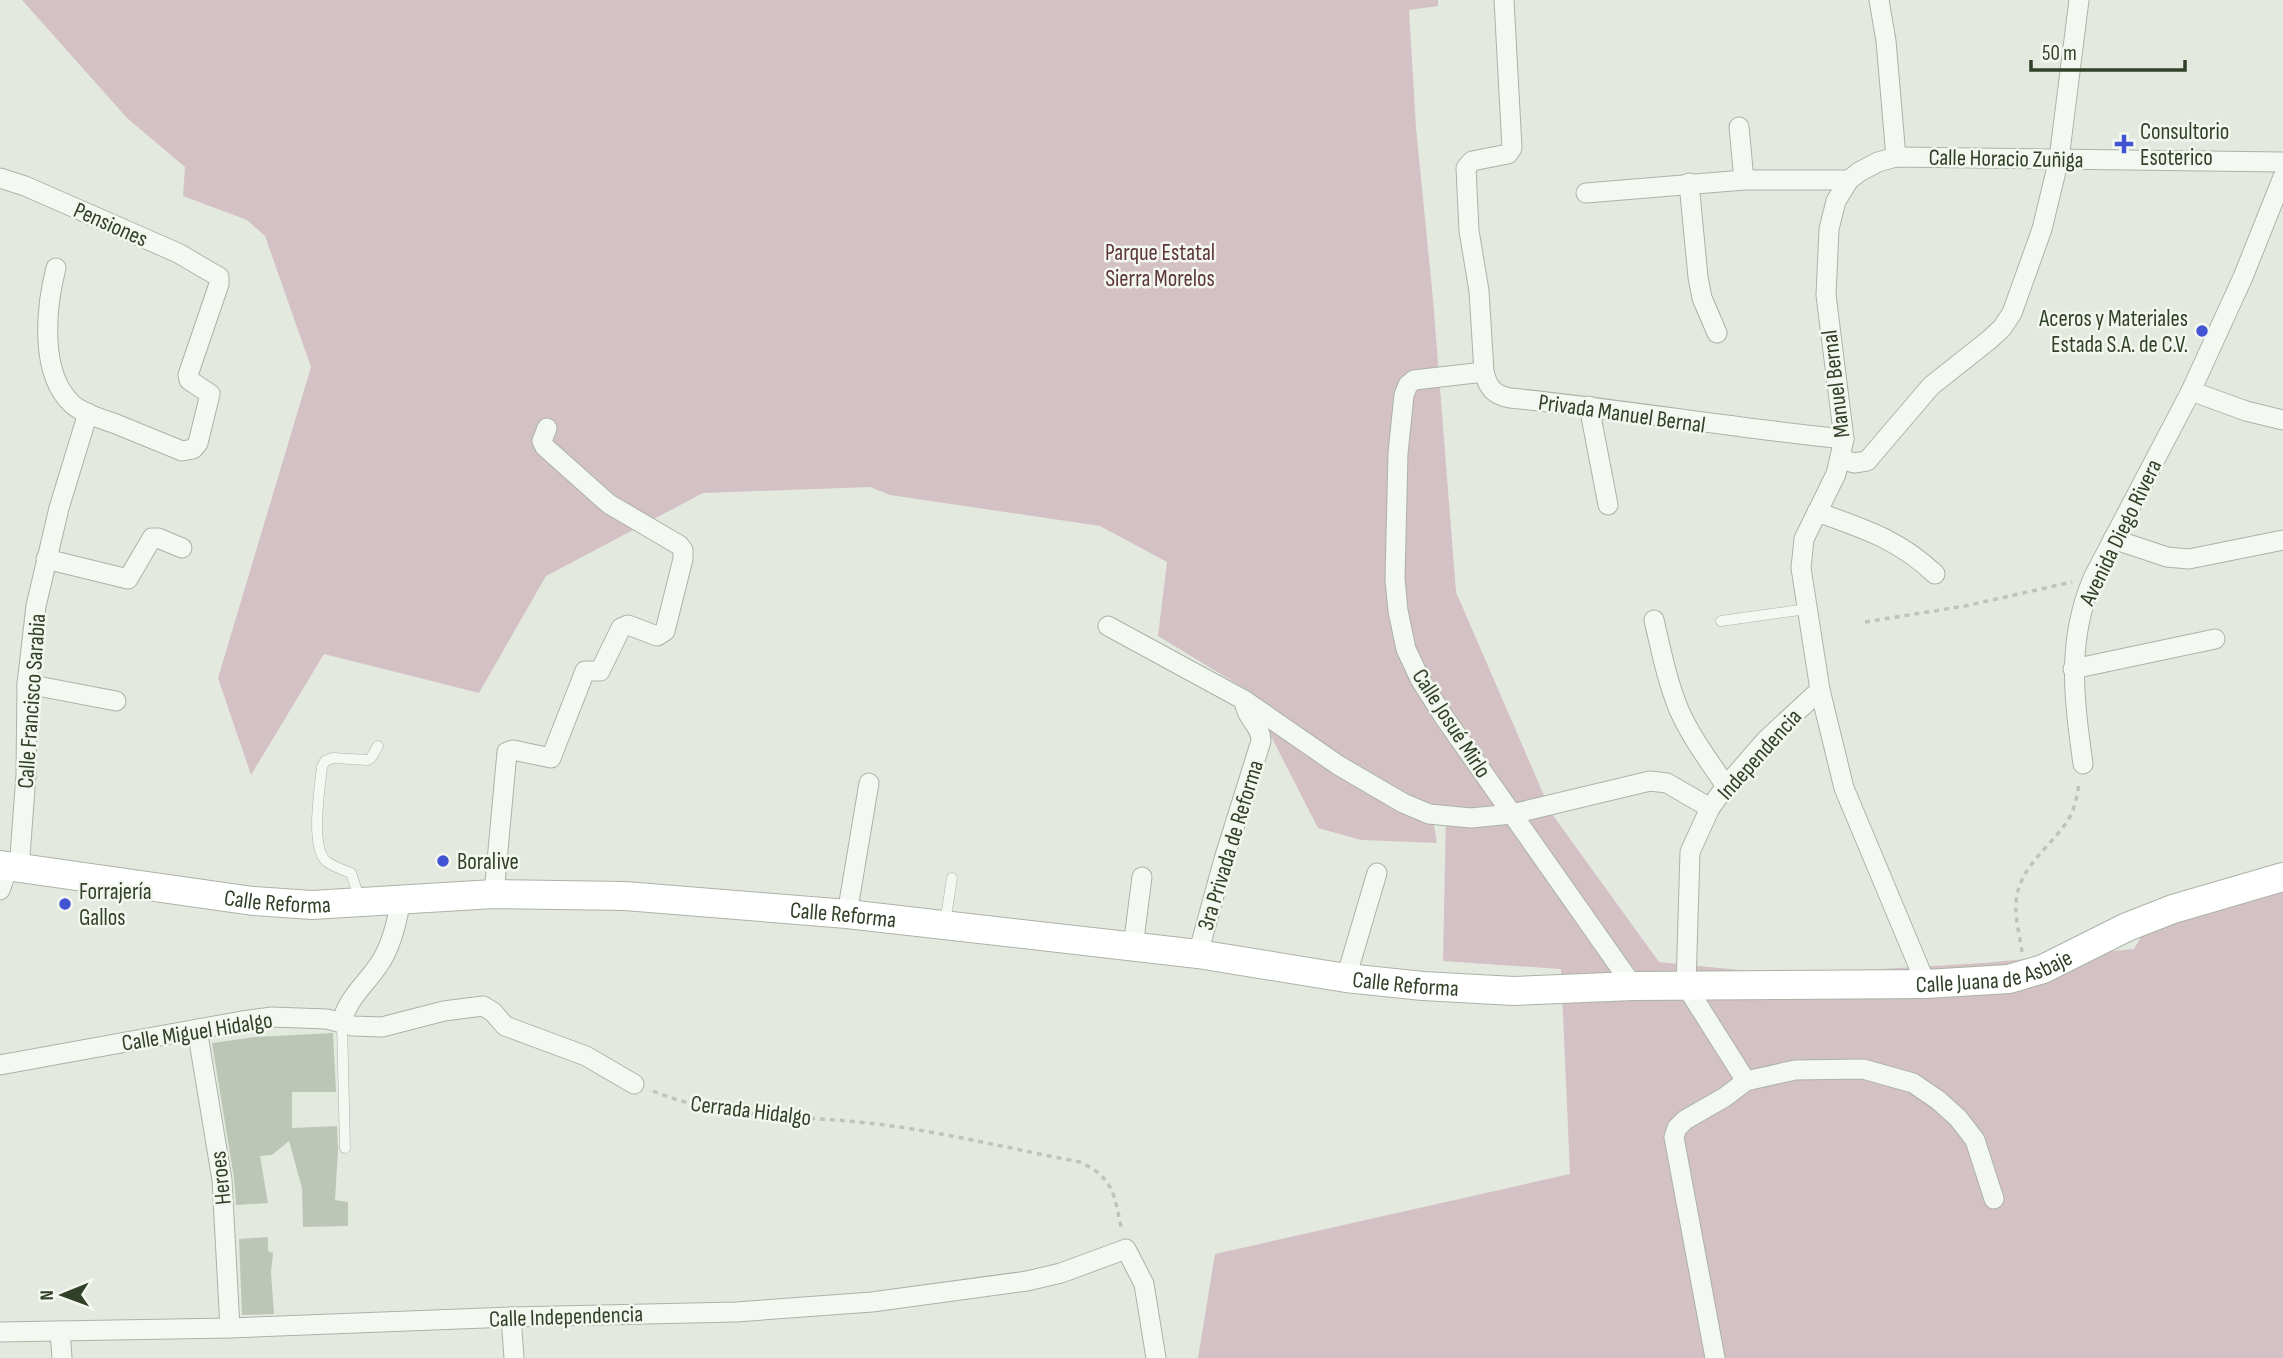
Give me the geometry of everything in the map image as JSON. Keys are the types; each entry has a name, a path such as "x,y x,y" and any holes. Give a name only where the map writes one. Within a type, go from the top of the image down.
{"street":[{"path":"1485,372 1479,291 1469,231 1465,168 1472,161 1508,154 1512,148 1504,0"},
{"path":"1586,193 1744,180 1849,180 1878,162 1896,157 1886,41 1878,0"},
{"path":"2059,159 2079,0"},
{"path":"1739,127 1744,180"},
{"name":"Calle Horacio Zuñiga","path":"1896,157 2283,162"},
{"name":"Privada Manuel Bernal","path":"1485,372 1491,390 1498,396 1589,406 1750,430 1843,449 1854,463 1867,461 1931,386 2002,328 2012,313 2042,229 2059,159"},
{"name":"Avenida Diego Rivera","path":"2083,764 2073,669 2082,603 2192,391 2243,277 2283,177"},
{"name":"Pensiones","path":"0,178 25,186 178,253 219,277 219,284 188,375 189,380 210,394 198,443 193,449 182,451 88,413"},
{"name":"Manuel Bernal","path":"1849,180 1836,201 1829,229 1826,295 1843,449 1818,512 1804,539 1801,568 1820,690 1843,788 1926,984"},
{"path":"1689,183 1700,287 1717,333"},
{"path":"56,268 47,317 53,371 62,392 73,405 88,413"},
{"name":"Calle Josué Mirlo","path":"1485,372 1414,380 1408,385 1404,396 1398,453 1395,579 1406,649 1420,679 1633,986"},
{"path":"2192,391 2246,411 2283,420"},
{"path":"1589,406 1608,505"},
{"name":"Calle Francisco Sarabia","path":"7,873 26,775 27,684 36,606 59,508 88,413"},
{"path":"494,894 507,752 513,750 551,758 585,671 600,672 621,628 628,625 657,636 664,631 684,559 679,545 609,504 545,447 542,441 547,428"},
{"path":"1818,512 1886,538 1902,547 1935,574"},
{"path":"46,559 128,579 152,538 183,548"},
{"path":"2113,539 2177,559 2283,540"},
{"path":"1654,620 1669,683 1679,711 1692,736 1726,786"},
{"path":"1108,626 1244,700 1338,765 1403,803 1429,814 1452,818 1512,814 1650,781 1667,783 1710,808"},
{"path":"2073,669 2215,639"},
{"path":"27,684 116,701"},
{"name":"Independencia","path":"1686,986 1688,863 1693,841 1710,808 1726,786 1766,740 1820,690"},
{"name":"3ra Privada de Reforma","path":"1198,954 1261,741 1259,730 1247,716 1244,700"},
{"path":"847,914 869,783"},
{"name":"Calle Reforma","path":"7,873 253,901 312,905 494,894 625,896 945,923 1198,954 1346,978 1423,986 1514,991 1686,986"},
{"path":"1346,978 1377,873"},
{"path":"1133,947 1142,877"},
{"name":"Calle Juana de Asbaje","path":"1686,986 1926,984 2008,979 2043,969 2127,927 2173,909 2283,877"},
{"path":"401,900 395,927 382,960 344,1014 352,1026 382,1027 444,1011 483,1006 493,1012 505,1026 586,1056 634,1084"},
{"path":"1686,986 1746,1081"},
{"name":"Calle Miguel Hidalgo","path":"0,1065 272,1017 344,1014"},
{"name":"Heroes","path":"197,1029 222,1180 230,1328"},
{"path":"1715,1358 1674,1137 1677,1128 1685,1120 1725,1097 1746,1081 1795,1070 1863,1069 1913,1083 1958,1118 1975,1140 1994,1199"},
{"path":"1126,1249 1144,1284 1156,1358"},
{"name":"Calle Independencia","path":"0,1332 230,1328 736,1311 872,1302 1027,1281 1061,1273 1126,1249"},
{"path":"511,1317 514,1358"},
{"path":"60,1331 62,1358"}],"lane":[{"path":"1721,621 1807,609"},
{"path":"361,903 351,873 326,860 319,852 317,825 322,767 325,761 333,758 367,760 378,746"},
{"path":"945,923 952,878"},
{"path":"344,1014 345,1148"}],"path":[{"path":"1865,622 1965,606 2093,578"},
{"path":"2025,975 2016,903 2021,881 2042,849 2068,821 2075,806 2083,764"},
{"name":"Cerrada Hidalgo","path":"634,1084 675,1100 720,1111 893,1126 1080,1162 1107,1179 1113,1190 1126,1249"}],"green space":[{"name":"Parque Estatal Sierra Morelos","path":"22,0 1438,0 1438,6 1409,10 1416,128 1433,299 1456,592 1552,814 1659,962 1760,972 1812,973 1983,963 2134,949 2154,915 2283,877 2283,1358 1198,1358 1215,1254 1570,1174 1561,969 1443,961 1446,812 1430,803 1437,843 1361,840 1318,828 1258,711 1255,695 1158,636 1167,562 1100,526 890,495 870,487 703,493 546,576 479,693 324,654 251,775 218,678 311,367 265,236 247,220 183,196 185,167 127,118"}],"building":[{"path":"333,1033 336,1092 292,1092 292,1128 337,1126 335,1200 348,1202 348,1226 303,1227 302,1188 289,1141 272,1155 260,1156 268,1203 236,1205 212,1043 255,1037"},
{"path":"268,1237 268,1251 273,1253 271,1273 274,1314 242,1315 239,1239"}],"place":[{"name":"Consultorio Esoterico","path":"2124,144"},
{"name":"Aceros y Materiales Estada S.A. de C.V.","path":"2202,331"},
{"name":"Boralive","path":"443,861"},
{"name":"Forrajería Gallos","path":"65,904"}]}
